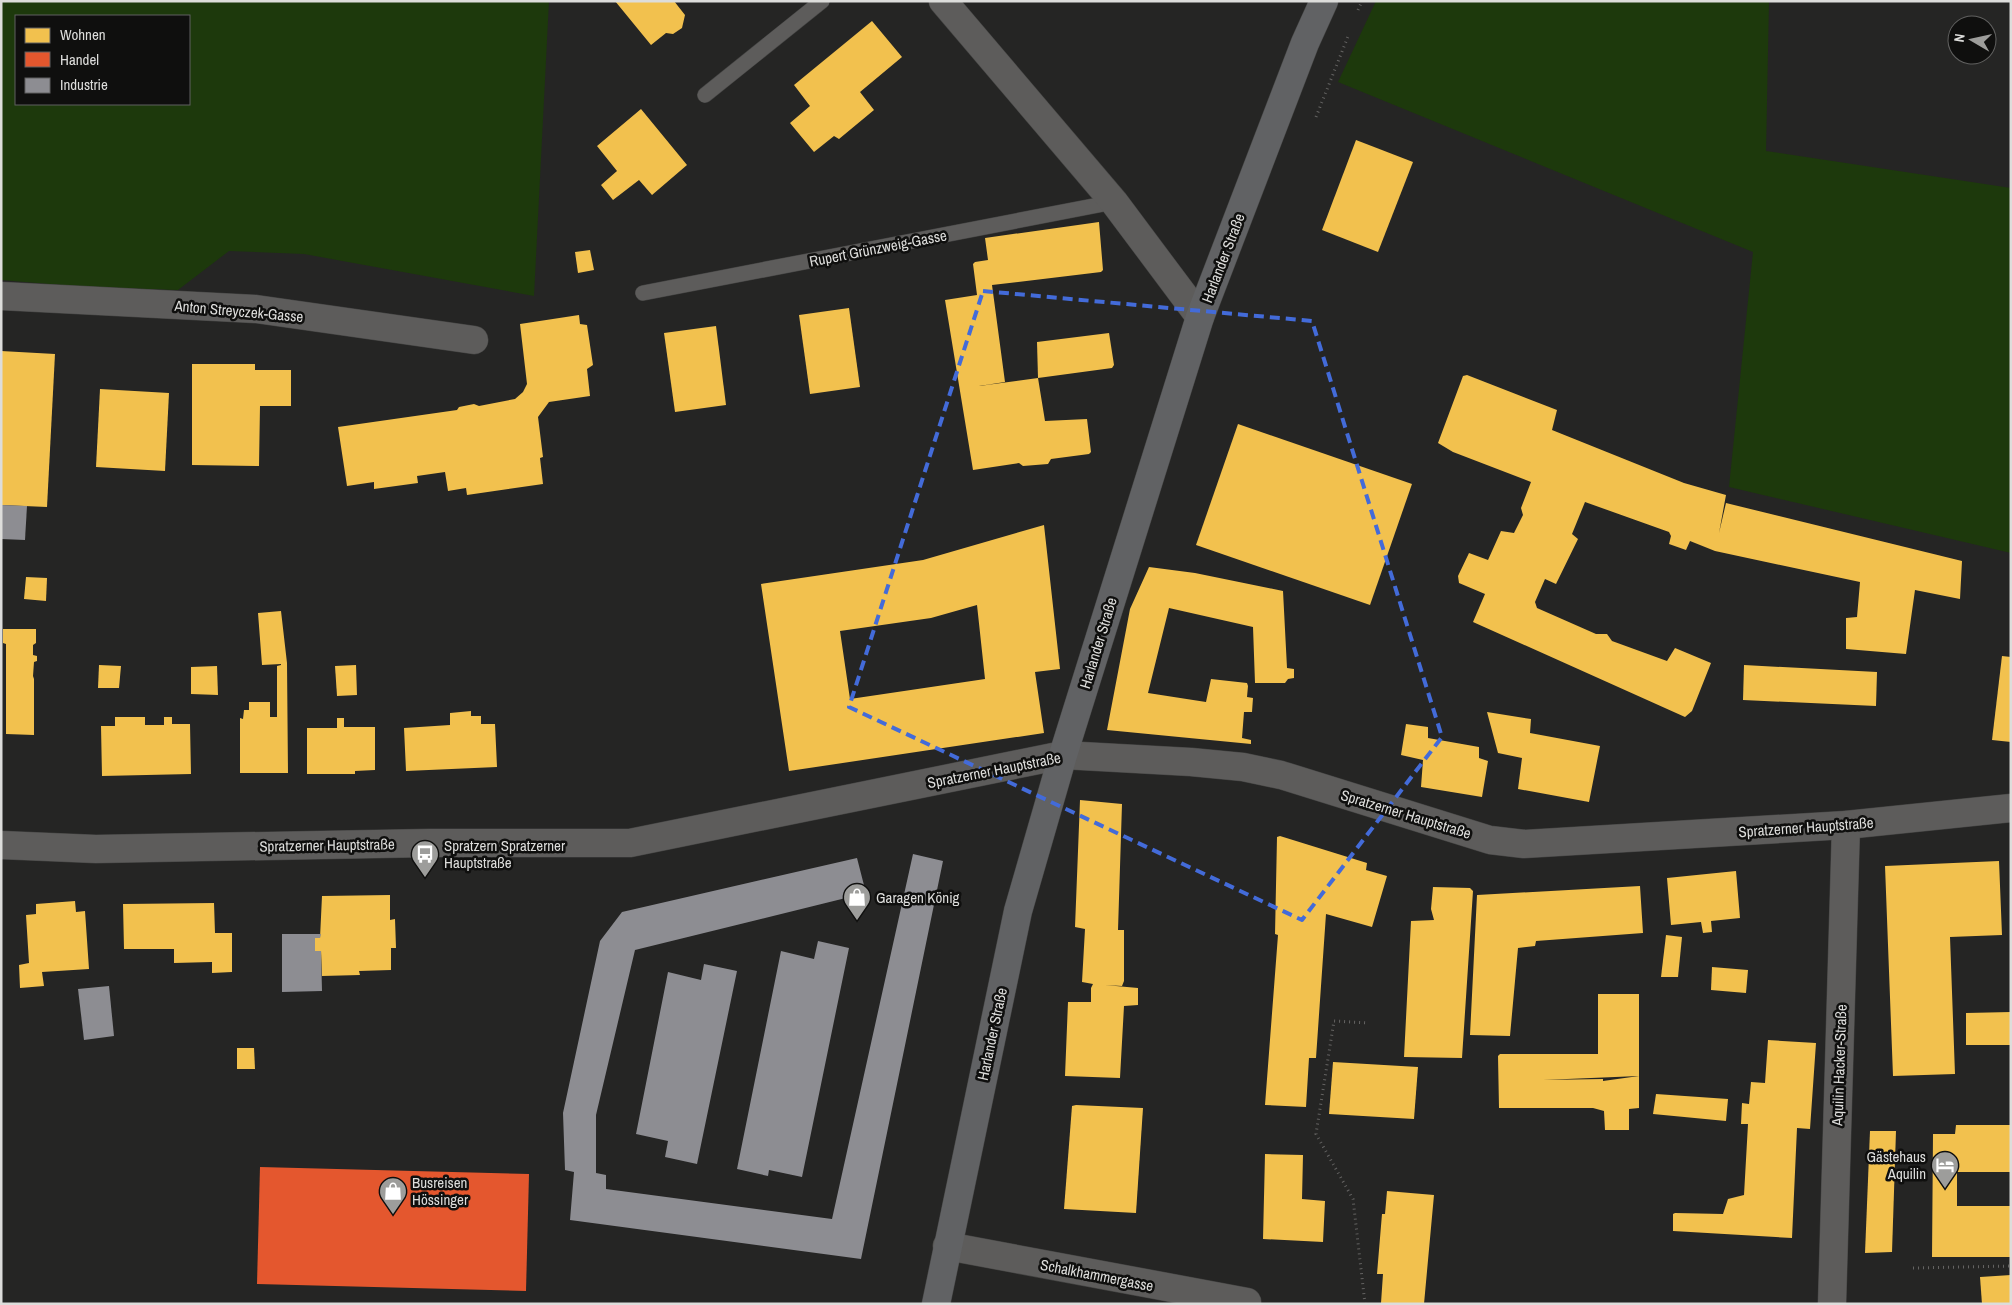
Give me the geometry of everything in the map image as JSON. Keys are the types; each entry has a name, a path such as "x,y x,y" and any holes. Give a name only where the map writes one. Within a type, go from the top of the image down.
{"main road":[{"name":"Harlander Straße","path":"936,1304 1018,911 1063,755 1200,317 1305,43 1324,1"}],"street":[{"path":"943,1 1114,202 1200,317"},
{"name":"Anton Streyczek-Gasse","path":"1,296 256,309 474,340"},
{"name":"Spratzerner Hauptstraße","path":"1,845 96,849 429,843 630,843 1063,755 1191,762 1243,767 1281,775 1490,840 1524,844 1846,825 2011,808"},
{"name":"Aquilin Hacker-Straße","path":"1832,1304 1846,825"},
{"name":"Schalkhammergasse","path":"947,1246 1247,1302"}],"lane":[{"path":"705,95 822,1"},
{"name":"Rupert Grünzweig-Gasse","path":"643,293 1114,202"}],"path":[{"path":"1366,1304 1353,1199 1316,1134 1334,1021 1369,1023"},
{"path":"1913,1268 2011,1266"}],"highlighted area":[{"path":"983,291 1312,321 1442,737 1302,920 849,707"}],"green space":[{"path":"1,1 549,1 534,296 304,254 229,251 178,290 85,287 1,280"},
{"path":"1376,1 1769,1 1766,151 2011,188 2011,553 1729,487 1753,252 1338,82"}],"building: Wohnen":[{"path":"615,1 674,1 685,15 682,28 673,34 666,33 651,45"},
{"path":"872,21 902,57 860,92 874,110 839,139 834,136 814,152 790,123 810,106 794,85"},
{"path":"641,109 687,165 652,195 639,180 613,200 601,185 617,171 597,146"},
{"path":"1356,140 1413,162 1378,252 1322,230"},
{"path":"1099,222 1103,270 1101,272 992,285 1005,382 979,386 1038,378 1045,421 1087,419 1091,452 1089,454 1051,459 1048,464 1023,466 1019,463 973,470 945,300 977,295 973,264 988,260 985,238"},
{"path":"590,250 594,270 578,273 575,252"},
{"path":"849,308 860,387 810,394 799,315"},
{"path":"579,315 580,324 587,325 593,365 587,369 590,396 549,402 538,417 543,457 540,458 543,484 467,495 466,488 448,491 445,472 417,476 418,483 374,489 374,482 347,486 338,427 457,410 459,407 474,404 479,406 515,399 523,392 527,384 520,324"},
{"path":"716,326 726,405 675,412 664,333"},
{"path":"1109,333 1114,365 1112,368 1038,378 1037,342"},
{"path":"1,351 55,354 47,507 1,505"},
{"path":"192,364 255,364 255,370 291,370 291,406 260,406 259,466 192,465"},
{"path":"1467,375 1557,410 1552,430 1684,483 1726,495 1719,533 1726,503 1962,561 1960,599 1915,590 1906,654 1846,649 1846,618 1857,617 1860,582 1715,551 1690,541 1686,550 1669,544 1671,536 1669,532 1585,502 1572,534 1578,539 1556,584 1545,579 1535,602 1537,608 1596,634 1607,634 1612,641 1667,661 1675,648 1711,663 1692,711 1685,717 1473,622 1485,594 1459,583 1458,576 1469,553 1488,560 1501,531 1514,533 1523,515 1521,508 1531,482 1453,452 1438,443 1463,376"},
{"path":"100,389 169,393 165,471 96,467"},
{"path":"1238,424 1412,484 1370,605 1196,545"},
{"path":"1044,525 1060,669 1035,672 1044,733 789,771 761,584 923,560","holes":["977,605 985,679 850,699 840,631 931,618"]},
{"path":"1149,567 1195,573 1283,591 1287,668 1294,669 1294,678 1288,679 1285,683 1255,683 1253,627 1169,608 1148,693 1206,702 1211,679 1247,683 1247,697 1253,698 1252,712 1244,712 1242,738 1251,740 1251,744 1107,730 1130,609"},
{"path":"26,577 47,578 46,601 24,599"},
{"path":"281,611 287,663 288,773 240,773 240,718 243,719 244,710 249,710 249,702 270,702 270,717 277,717 277,666 281,664 262,665 258,613"},
{"path":"3,629 36,629 36,643 33,645 33,655 37,656 37,661 34,662 33,676 34,735 6,734 6,644 3,643"},
{"path":"2002,656 2011,657 2011,742 1992,740"},
{"path":"99,665 121,666 119,688 98,688"},
{"path":"356,665 357,695 337,696 335,666"},
{"path":"1744,665 1877,672 1876,706 1743,700"},
{"path":"217,666 218,695 191,694 191,667"},
{"path":"471,711 471,716 481,716 481,724 495,724 497,767 406,771 404,728 450,725 450,713"},
{"path":"1487,712 1531,719 1530,733 1600,746 1589,802 1518,789 1522,758 1498,753"},
{"path":"115,717 145,717 145,725 164,725 164,717 172,717 172,724 190,724 191,774 102,776 101,726 115,726"},
{"path":"337,718 344,718 344,727 375,727 375,770 355,771 355,774 307,774 307,728 337,728"},
{"path":"1406,724 1428,727 1428,738 1479,747 1479,758 1488,761 1482,797 1421,787 1423,760 1401,755"},
{"path":"1080,800 1122,804 1118,930 1124,930 1124,981 1122,986 1105,985 1138,988 1138,1005 1124,1006 1120,1078 1065,1076 1068,1002 1091,1002 1091,988 1093,984 1082,982 1085,929 1075,927"},
{"path":"1280,836 1367,863 1366,870 1387,876 1372,927 1326,914 1316,1058 1309,1058 1306,1107 1265,1105 1278,935 1275,934 1277,837"},
{"path":"1999,861 2002,935 1950,937 1955,1074 1893,1076 1885,866"},
{"path":"1736,871 1740,918 1711,921 1712,932 1703,933 1701,922 1671,925 1667,878"},
{"path":"1640,886 1643,933 1536,941 1535,946 1518,948 1510,1036 1470,1035 1477,895"},
{"path":"1433,887 1470,888 1473,891 1462,1058 1404,1057 1411,921 1434,920 1431,909"},
{"path":"390,895 390,920 395,919 396,948 391,948 391,970 359,971 360,975 322,976 321,951 315,951 315,938 320,938 322,896"},
{"path":"75,901 76,912 85,911 89,969 42,972 44,986 20,988 19,965 29,963 26,915 36,914 36,904"},
{"path":"214,903 215,933 232,933 232,972 212,973 212,962 174,963 174,949 124,949 123,904"},
{"path":"1666,935 1682,937 1678,977 1661,977"},
{"path":"1712,967 1748,970 1746,993 1711,990"},
{"path":"1598,994 1639,994 1639,1076 1639,1108 1629,1109 1629,1130 1605,1130 1604,1111 1593,1108 1499,1108 1498,1056 1500,1054 1598,1054","holes":["1639,1076 1603,1081 1603,1079 1543,1080"]},
{"path":"2011,1012 2011,1045 1966,1045 1966,1013"},
{"path":"1768,1040 1816,1043 1810,1129 1797,1128 1792,1238 1673,1231 1673,1214 1723,1214 1728,1199 1744,1195 1748,1124 1741,1124 1742,1103 1749,1104 1751,1082 1765,1083"},
{"path":"237,1048 254,1048 255,1069 237,1069"},
{"path":"1333,1062 1418,1067 1414,1119 1329,1114"},
{"path":"1656,1094 1728,1099 1726,1121 1653,1114"},
{"path":"1072,1106 1143,1108 1136,1213 1064,1209"},
{"name":"Gästehaus Aquilin","path":"1956,1125 2011,1125 2011,1172 1957,1172 1957,1206 2011,1206 2011,1257 1932,1257 1933,1134 1955,1134"},
{"path":"1870,1131 1896,1131 1892,1252 1865,1253"},
{"path":"1265,1154 1303,1155 1302,1199 1325,1201 1323,1242 1263,1239"},
{"path":"1387,1191 1434,1195 1424,1304 1381,1303 1383,1274 1377,1274 1382,1214 1385,1214"},
{"path":"2011,1275 2011,1304 1982,1304 1980,1277"}],"building: Handel":[{"name":"Busreisen Hössinger","path":"260,1167 529,1174 526,1291 257,1284"}],"building: Industrie":[{"path":"1,505 27,506 25,540 1,539"},
{"path":"913,854 943,861 861,1259 570,1220 574,1172 565,1170 563,1113 600,941 622,912 857,858 866,893 635,950 596,1115 596,1173 606,1175 606,1189 832,1219"},
{"path":"282,934 321,934 320,938 315,938 315,951 321,951 322,991 282,992"},
{"path":"818,941 849,948 802,1177 769,1170 768,1176 737,1169 781,951 814,959"},
{"path":"704,964 737,971 697,1164 665,1157 668,1141 636,1134 668,972 701,980"},
{"path":"109,986 114,1036 84,1040 78,989"}],"place":[{"name":"Spratzern Spratzerner Hauptstraße","path":"425,878"},
{"name":"Garagen König","path":"857,921"},
{"name":"Gästehaus Aquilin","path":"1945,1189"},
{"name":"Busreisen Hössinger","path":"393,1215"}]}
